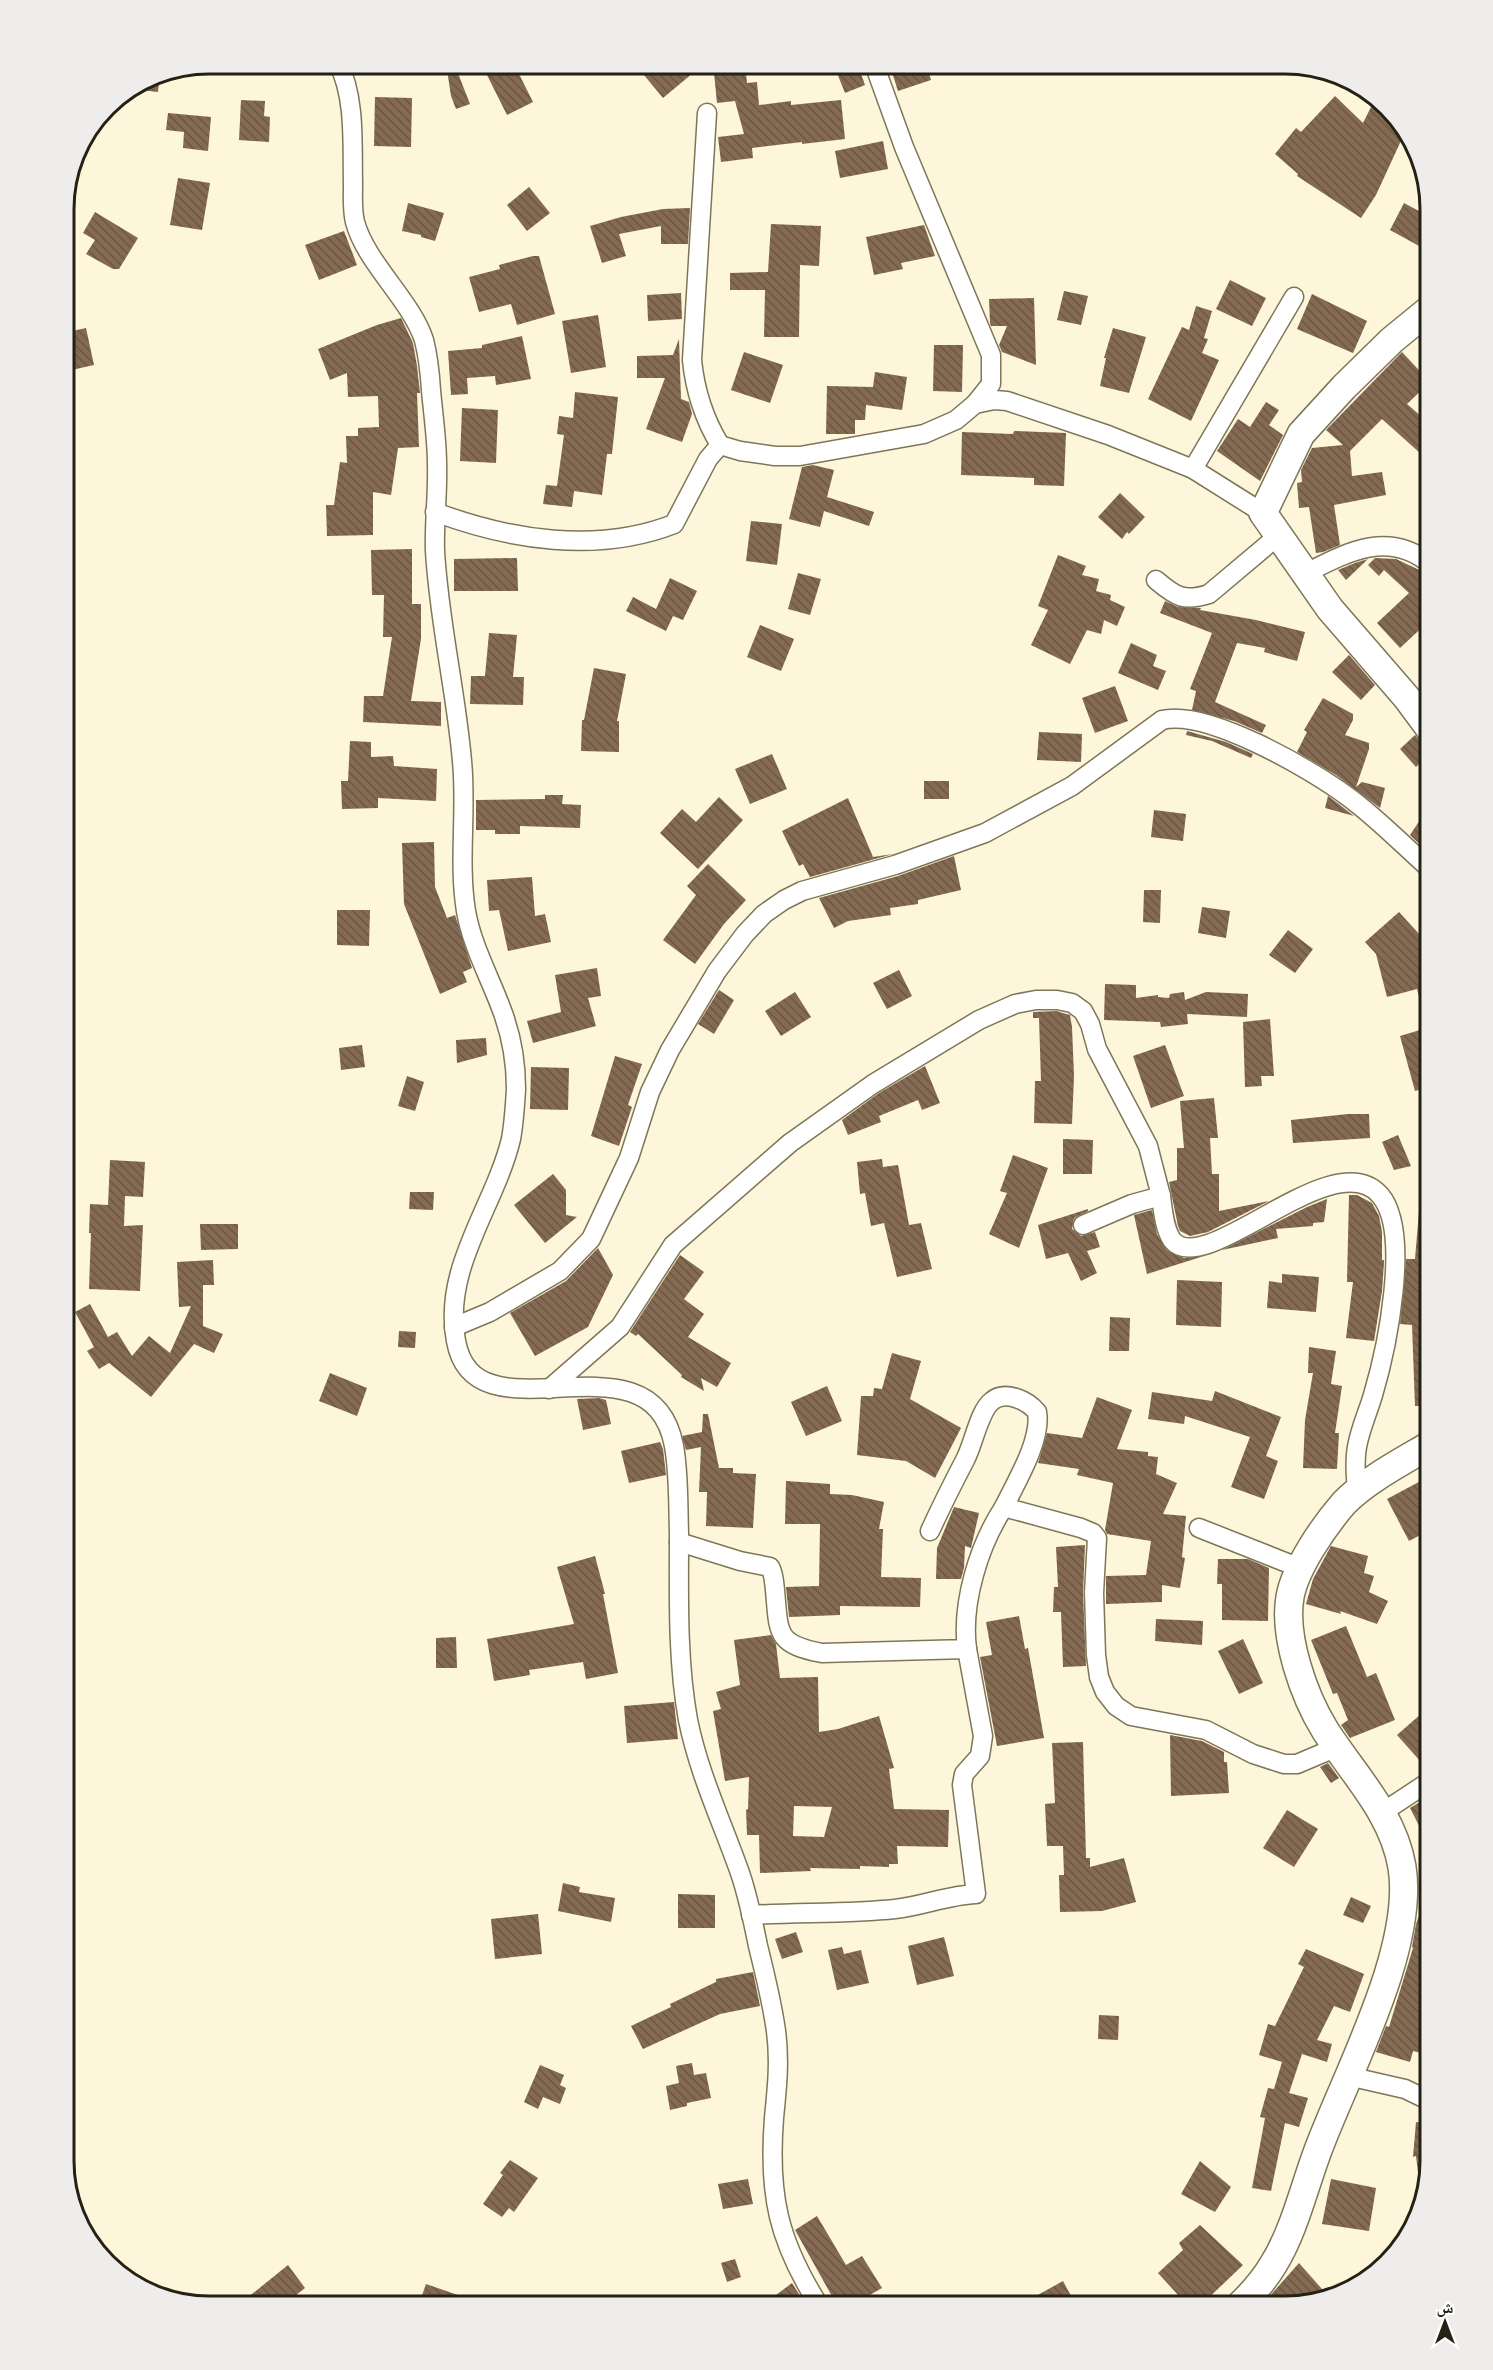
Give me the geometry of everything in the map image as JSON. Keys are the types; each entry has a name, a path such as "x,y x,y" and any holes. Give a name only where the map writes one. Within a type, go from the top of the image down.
{"street":[{"path":"344,74 348,81 352,132 353,213 358,234 423,336 438,462 435,512 436,556 465,792 466,915 506,1019 516,1081 512,1136 463,1262 456,1298 454,1327 456,1346 464,1365 474,1376 492,1383 519,1389 613,1388 631,1391 646,1398 666,1419 674,1448 679,1542 680,1647 687,1714 702,1776 741,1877 751,1915 777,2037 777,2095 772,2153 778,2221 790,2253 814,2296"},
{"path":"707,112 692,360 694,385 700,405 720,445 740,451 775,456 800,456 924,434 956,420 975,404 991,384 991,355 904,147 878,74"},
{"path":"1193,469 1294,297"},
{"path":"1263,513 1301,434 1344,387 1392,340 1420,317"},
{"path":"975,404 1007,400 1098,432 1193,469 1263,513 1330,609 1420,716"},
{"path":"435,512 497,531 571,541 620,539 651,533 674,524 708,459 720,445"},
{"path":"1156,580 1172,593 1184,598 1196,598 1209,594 1279,535"},
{"path":"1304,574 1345,553 1373,547 1402,547 1420,556"},
{"path":"454,1327 490,1312 560,1271 591,1239 629,1158 651,1092 670,1050 717,971 745,934 764,914 802,891 896,865 985,832 1072,786 1162,720 1171,717 1201,723 1279,754 1347,796 1420,860"},
{"path":"549,1389 620,1327 673,1245 790,1143 873,1084 980,1020 1015,1004 1036,1000 1057,1000 1072,1003 1083,1011 1090,1024 1100,1056 1148,1146 1167,1229 1173,1240 1180,1246 1201,1248 1317,1189 1362,1184 1373,1188 1382,1197 1393,1230 1396,1281 1384,1356 1357,1447 1355,1466 1358,1492"},
{"path":"1083,1225 1132,1204 1161,1196"},
{"path":"751,1915 895,1909 931,1903 949,1897 976,1894 962,1785 964,1774 980,1756 983,1736 967,1649 970,1590 983,1544 1026,1461 1039,1422 1037,1412 1032,1406 1022,1400 1003,1395 994,1399 983,1409 966,1459 930,1531"},
{"path":"1253,2296 1274,2264 1300,2205 1319,2148 1391,1967 1400,1926 1403,1891 1402,1868 1397,1846 1383,1812 1337,1747 1309,1700 1298,1670 1291,1640 1290,1598 1300,1568 1321,1534 1345,1502 1390,1468 1420,1451"},
{"path":"1004,1507 1081,1528 1093,1533 1097,1538 1094,1593 1096,1655 1099,1677 1105,1692 1116,1706 1131,1716 1206,1730 1253,1754 1284,1764 1297,1764 1337,1747"},
{"path":"1199,1528 1300,1568"},
{"path":"679,1542 740,1562 770,1567 774,1579 778,1626 786,1640 803,1649 822,1653 967,1649"},
{"path":"1383,1812 1420,1788"},
{"path":"1348,2076 1404,2089 1420,2096"}],"building":[{"path":"448,74 458,74 470,104 456,109 451,96"},
{"path":"486,74 519,74 533,102 507,115"},
{"path":"645,74 692,74 663,98"},
{"path":"714,74 746,74 747,83 757,82 759,105 791,101 791,105 841,100 845,139 752,148 753,158 721,162 718,137 744,134 735,101 717,103"},
{"path":"837,74 861,74 865,85 845,93"},
{"path":"893,74 929,74 931,80 898,91"},
{"path":"159,83 158,92 143,90"},
{"path":"1335,96 1363,123 1371,107 1377,110 1397,133 1401,140 1376,195 1361,218 1297,176 1298,174 1275,154 1296,128 1301,132"},
{"path":"375,97 412,98 411,147 374,146"},
{"path":"241,100 265,101 264,116 270,117 269,142 239,140"},
{"path":"168,113 211,117 208,151 183,148 184,132 166,130"},
{"path":"883,141 888,169 840,178 835,151"},
{"path":"178,178 210,183 202,230 170,225"},
{"path":"529,187 550,213 527,231 507,205"},
{"path":"408,203 444,213 435,241 402,231"},
{"path":"1404,203 1420,212 1420,246 1390,230"},
{"path":"690,208 688,244 661,244 661,226 619,234 626,256 602,263 590,226 663,209"},
{"path":"95,212 138,238 119,269 113,269 86,254 95,240 83,233"},
{"path":"771,224 821,226 819,266 800,265 799,337 764,337 765,290 730,290 730,273 768,272"},
{"path":"924,225 935,256 901,263 903,269 874,275 866,237"},
{"path":"344,231 357,265 319,280 305,245"},
{"path":"539,256 555,314 517,325 511,304 479,312 469,277 500,269 499,265"},
{"path":"1230,280 1266,298 1252,326 1216,309"},
{"path":"1064,291 1088,296 1081,325 1057,320"},
{"path":"681,293 682,319 648,321 647,295"},
{"path":"1312,294 1367,321 1353,353 1297,329"},
{"path":"1034,298 1036,365 1002,352 999,345 1007,326 991,326 989,299"},
{"path":"1196,306 1212,311 1204,338 1208,339 1202,353 1219,360 1191,421 1148,399 1182,327 1189,330"},
{"path":"598,315 606,367 571,373 562,321"},
{"path":"401,318 413,343 417,366 420,393 417,393 419,447 398,448 391,495 373,492 373,535 327,536 326,505 334,505 340,462 347,463 346,436 358,436 358,428 379,427 378,396 348,397 347,373 330,380 318,349 377,325"},
{"path":"86,328 94,365 74,370 74,331"},
{"path":"1113,328 1146,337 1129,393 1100,386 1106,358 1104,358"},
{"path":"522,336 531,379 496,385 495,376 467,378 468,394 451,395 448,351 482,348 482,345"},
{"path":"679,339 681,399 689,402 692,414 682,442 646,429 665,378 637,378 637,356 673,355"},
{"path":"934,345 963,345 962,392 933,391"},
{"path":"744,352 783,365 770,403 731,390"},
{"path":"1402,352 1420,371 1420,392 1407,404 1420,415 1420,453 1382,419 1350,451 1352,476 1382,472 1386,495 1334,505 1340,545 1316,553 1309,507 1299,508 1297,483 1302,482 1301,470 1312,448 1343,445 1326,430"},
{"path":"875,372 907,377 902,410 866,405 865,420 855,420 855,434 826,434 827,386 873,387"},
{"path":"575,392 618,397 612,454 607,454 602,495 574,491 572,507 543,504 546,485 557,486 564,435 557,434 559,416 573,418"},
{"path":"1266,402 1279,410 1269,425 1283,435 1260,481 1217,451 1238,419 1250,427"},
{"path":"462,408 498,410 496,463 460,461"},
{"path":"1014,431 1066,433 1064,486 1034,485 1034,478 961,475 962,432 1013,434"},
{"path":"813,465 834,470 827,497 874,512 869,526 824,511 820,527 789,519 802,467"},
{"path":"1120,493 1145,517 1122,539 1098,517"},
{"path":"751,521 782,524 777,565 746,561"},
{"path":"412,549 412,604 421,604 421,639 411,701 441,702 441,726 363,722 364,696 383,696 392,637 383,637 384,595 372,595 371,550"},
{"path":"1058,555 1086,566 1082,575 1099,579 1096,591 1111,595 1110,600 1125,607 1117,626 1104,620 1101,634 1087,630 1070,664 1031,645 1048,610 1038,606"},
{"path":"517,558 518,591 454,591 454,559"},
{"path":"1375,558 1396,559 1420,570 1420,629 1400,648 1377,623 1409,593 1384,570 1379,576 1368,565"},
{"path":"1368,559 1346,580 1338,570 1355,563"},
{"path":"798,573 821,579 810,615 788,609"},
{"path":"670,578 697,591 683,620 673,616 666,631 626,611 633,597 656,609"},
{"path":"1165,601 1178,607 1201,608 1200,610 1305,632 1297,661 1264,652 1265,648 1237,643 1215,702 1266,725 1262,733 1234,721 1192,710 1196,691 1190,689 1212,633 1160,613"},
{"path":"760,625 794,639 781,671 747,657"},
{"path":"489,633 517,635 513,677 524,677 523,705 470,704 471,676 485,676"},
{"path":"1131,643 1157,655 1153,666 1166,671 1158,690 1118,673"},
{"path":"1349,655 1375,685 1361,700 1332,672"},
{"path":"594,668 626,674 617,721 619,721 619,752 581,751 582,720 584,720"},
{"path":"1115,686 1128,721 1095,733 1082,698"},
{"path":"1323,698 1353,714 1353,720 1345,735 1369,743 1356,787 1362,782 1385,788 1380,808 1336,775 1297,752 1307,732 1304,730"},
{"path":"1187,731 1226,742 1253,754 1251,758 1212,741 1186,735"},
{"path":"1039,732 1082,734 1081,762 1037,760"},
{"path":"1415,735 1420,740 1420,763 1416,767 1400,749"},
{"path":"350,741 371,742 371,757 393,756 394,766 437,769 436,801 378,798 378,808 342,809 341,781 348,781"},
{"path":"772,754 787,789 750,804 735,769"},
{"path":"924,781 949,781 949,799 924,799"},
{"path":"545,795 563,795 562,804 581,805 580,828 520,826 520,834 495,834 495,830 476,830 476,800 545,799"},
{"path":"1328,796 1340,805 1354,816 1325,808"},
{"path":"719,797 743,820 698,869 660,833 682,809 696,822"},
{"path":"848,798 873,857 893,854 810,877 803,864 799,866 782,831"},
{"path":"1154,810 1186,814 1183,841 1151,837"},
{"path":"1420,820 1420,844 1410,835"},
{"path":"434,842 435,887 447,918 455,915 472,968 463,972 467,982 440,994 404,904 402,843"},
{"path":"954,856 961,890 918,900 918,904 890,908 891,915 848,921 834,928 819,898 898,876"},
{"path":"708,864 746,900 724,924 695,964 663,940 696,895 687,886"},
{"path":"532,877 535,916 545,914 551,942 508,951 499,910 489,911 487,880"},
{"path":"1144,890 1161,890 1160,923 1143,922"},
{"path":"1202,907 1230,911 1226,938 1198,933"},
{"path":"337,910 370,910 369,946 337,945"},
{"path":"1399,912 1420,935 1420,1001 1417,989 1387,997 1376,954 1365,942"},
{"path":"1288,930 1313,949 1295,973 1269,955"},
{"path":"597,968 601,996 588,998 596,1026 533,1043 527,1021 561,1012 555,975"},
{"path":"899,970 912,996 887,1009 873,983"},
{"path":"1105,984 1136,985 1136,998 1158,995 1158,997 1169,998 1170,994 1184,992 1185,1000 1206,992 1248,994 1247,1017 1187,1014 1188,1024 1161,1027 1160,1022 1104,1020"},
{"path":"719,990 734,1000 714,1034 698,1024"},
{"path":"795,992 811,1017 781,1036 765,1011"},
{"path":"1056,1011 1070,1015 1072,1027 1074,1076 1072,1124 1034,1123 1035,1081 1041,1081 1039,1018 1033,1018 1033,1012"},
{"path":"1270,1019 1274,1076 1261,1076 1262,1086 1245,1087 1243,1022"},
{"path":"1420,1030 1420,1090 1415,1091 1400,1036"},
{"path":"486,1038 487,1055 457,1063 456,1040"},
{"path":"362,1045 365,1067 341,1070 339,1048"},
{"path":"1165,1045 1184,1096 1151,1108 1133,1056"},
{"path":"615,1056 642,1064 628,1105 632,1107 619,1146 591,1136"},
{"path":"925,1066 940,1103 922,1110 918,1100 879,1116 881,1122 848,1135 842,1120 879,1093"},
{"path":"531,1067 569,1068 568,1110 530,1109"},
{"path":"407,1076 424,1082 415,1111 398,1106"},
{"path":"1214,1098 1218,1138 1210,1138 1212,1174 1219,1174 1219,1211 1269,1201 1208,1232 1190,1236 1180,1231 1178,1226 1169,1182 1177,1180 1177,1148 1184,1148 1180,1101"},
{"path":"1369,1114 1370,1138 1293,1143 1291,1120"},
{"path":"1398,1135 1411,1166 1394,1170 1382,1142"},
{"path":"1063,1139 1093,1140 1092,1174 1063,1174"},
{"path":"1013,1155 1048,1168 1019,1248 989,1234 1007,1193 1000,1191"},
{"path":"882,1159 883,1167 898,1165 909,1225 921,1223 932,1269 897,1277 884,1223 871,1226 865,1193 860,1194 857,1162"},
{"path":"110,1160 145,1162 143,1197 125,1196 124,1226 143,1225 140,1291 89,1289 90,1204 108,1205"},
{"path":"553,1174 566,1190 566,1215 577,1217 545,1243 514,1205"},
{"path":"410,1192 434,1192 433,1210 409,1209"},
{"path":"1349,1195 1357,1195 1372,1203 1379,1216 1382,1232 1382,1260 1384,1263 1382,1291 1374,1341 1346,1338 1353,1282 1347,1282"},
{"path":"1327,1199 1324,1222 1313,1223 1313,1226 1276,1229 1278,1238 1222,1250 1307,1207"},
{"path":"1088,1209 1074,1218 1072,1229 1081,1236 1095,1232 1100,1247 1087,1251 1097,1273 1081,1281 1068,1253 1046,1259 1038,1225"},
{"path":"1152,1210 1157,1234 1167,1250 1184,1258 1204,1256 1147,1274 1134,1215"},
{"path":"1420,1211 1420,1406 1415,1406 1412,1325 1400,1324 1406,1259 1415,1259"},
{"path":"200,1224 238,1224 238,1249 201,1250"},
{"path":"598,1248 613,1275 588,1327 535,1356 510,1313 566,1281"},
{"path":"680,1255 704,1272 684,1299 704,1314 688,1337 731,1363 717,1387 701,1378 704,1391 681,1377 682,1375 638,1334 636,1336 630,1332"},
{"path":"213,1260 214,1285 203,1285 203,1326 223,1334 214,1353 194,1344 151,1397 109,1363 99,1369 87,1351 94,1347 75,1312 90,1304 108,1337 117,1332 132,1356 149,1336 170,1353 191,1306 179,1307 177,1262"},
{"path":"1282,1274 1319,1277 1316,1312 1267,1308 1269,1281 1282,1283"},
{"path":"1177,1280 1222,1282 1221,1327 1176,1325"},
{"path":"1110,1317 1130,1318 1129,1351 1109,1351"},
{"path":"399,1331 416,1332 415,1348 398,1347"},
{"path":"1309,1347 1336,1351 1331,1384 1342,1386 1335,1433 1339,1433 1337,1469 1303,1468 1305,1420 1313,1373 1308,1373"},
{"path":"892,1353 921,1361 910,1399 961,1428 935,1478 906,1461 857,1455 861,1396 873,1396 874,1388 882,1389"},
{"path":"330,1373 367,1388 357,1416 319,1401"},
{"path":"827,1386 842,1421 806,1436 791,1402"},
{"path":"1215,1391 1281,1417 1266,1456 1278,1461 1264,1499 1231,1487 1250,1437 1185,1416 1184,1424 1148,1419 1152,1392 1212,1401"},
{"path":"1097,1397 1132,1410 1117,1449 1148,1452 1148,1456 1158,1457 1156,1474 1177,1483 1163,1514 1186,1516 1182,1557 1185,1558 1180,1588 1162,1585 1162,1602 1106,1604 1106,1576 1146,1575 1151,1541 1107,1534 1105,1530 1113,1483 1077,1475 1079,1469 1038,1463 1047,1433 1082,1438"},
{"path":"577,1399 606,1400 611,1424 583,1430"},
{"path":"703,1414 708,1414 719,1468 733,1468 733,1473 756,1474 753,1528 706,1526 707,1492 699,1492 701,1447 686,1450 682,1436 702,1432"},
{"path":"660,1442 666,1475 629,1483 621,1451"},
{"path":"786,1481 830,1484 830,1494 852,1495 884,1502 879,1529 883,1529 881,1577 921,1578 920,1607 840,1606 840,1615 789,1617 786,1587 819,1586 820,1524 785,1524"},
{"path":"1420,1481 1420,1535 1409,1541 1387,1499"},
{"path":"954,1507 979,1513 971,1548 965,1546 961,1579 936,1579 937,1548"},
{"path":"1085,1545 1083,1593 1086,1666 1063,1667 1061,1612 1053,1612 1054,1587 1058,1587 1056,1547"},
{"path":"1331,1546 1368,1556 1364,1573 1374,1576 1369,1592 1388,1601 1377,1624 1340,1611 1341,1614 1306,1604 1313,1579"},
{"path":"595,1556 605,1594 603,1594 618,1673 586,1679 583,1662 529,1670 530,1675 494,1681 487,1639 574,1624 557,1567"},
{"path":"1218,1559 1248,1559 1269,1568 1268,1621 1222,1620 1222,1584 1217,1584"},
{"path":"1019,1616 1025,1649 1028,1648 1044,1738 997,1746 980,1657 992,1655 986,1622"},
{"path":"1156,1619 1203,1621 1202,1645 1155,1641"},
{"path":"1346,1626 1367,1677 1376,1673 1395,1720 1350,1738 1341,1725 1348,1720 1337,1693 1333,1694 1311,1640"},
{"path":"771,1635 776,1644 780,1678 818,1677 819,1732 838,1729 879,1716 894,1768 889,1769 894,1809 949,1810 948,1847 897,1846 898,1864 889,1864 889,1867 810,1868 811,1871 760,1873 759,1835 747,1835 746,1810 748,1809 749,1777 725,1781 713,1711 721,1709 716,1692 740,1685 734,1640","holes":["794,1806 832,1807 824,1837 793,1836"]},
{"path":"456,1637 457,1668 436,1668 436,1638"},
{"path":"1243,1639 1263,1683 1239,1694 1218,1651"},
{"path":"674,1702 678,1739 627,1743 624,1706"},
{"path":"1420,1715 1420,1761 1397,1735"},
{"path":"1170,1735 1202,1741 1224,1752 1229,1793 1171,1796"},
{"path":"1083,1742 1086,1858 1090,1858 1090,1867 1124,1858 1136,1902 1102,1911 1060,1912 1059,1875 1064,1875 1063,1846 1047,1846 1045,1804 1055,1803 1052,1743"},
{"path":"1328,1763 1339,1778 1331,1783 1320,1767"},
{"path":"1420,1802 1420,1828 1410,1808"},
{"path":"1287,1810 1318,1829 1294,1867 1263,1848"},
{"path":"563,1883 580,1887 579,1892 615,1898 611,1922 558,1911"},
{"path":"678,1894 715,1895 715,1928 678,1928"},
{"path":"1351,1897 1371,1906 1363,1923 1343,1915"},
{"path":"1420,1913 1420,2053 1413,2051 1410,2062 1376,2052 1386,2026 1389,2027 1413,1948"},
{"path":"538,1914 542,1954 495,1959 491,1919"},
{"path":"796,1932 803,1952 782,1959 775,1939"},
{"path":"944,1937 954,1976 917,1985 908,1946"},
{"path":"842,1947 844,1954 861,1950 869,1983 837,1990 828,1950"},
{"path":"1306,1949 1364,1974 1350,2012 1334,2006 1317,2040 1332,2044 1327,2062 1302,2054 1289,2093 1308,2098 1299,2127 1285,2123 1271,2191 1252,2188 1265,2118 1260,2117 1268,2088 1274,2089 1282,2062 1259,2055 1268,2024 1275,2026 1304,1967 1298,1964"},
{"path":"753,1972 760,2006 720,2014 643,2049 631,2026 671,2007 670,2004 716,1982 716,1979"},
{"path":"1099,2015 1119,2016 1118,2040 1098,2039"},
{"path":"692,2063 694,2075 706,2073 711,2098 687,2103 687,2106 670,2110 666,2086 679,2083 676,2066"},
{"path":"540,2065 564,2075 560,2085 566,2088 560,2104 543,2097 538,2109 524,2102"},
{"path":"1416,2122 1420,2123 1418,2176 1416,2156 1413,2157"},
{"path":"510,2160 538,2178 514,2212 509,2208 502,2217 483,2204 503,2175 500,2173"},
{"path":"1200,2161 1231,2187 1215,2212 1181,2194"},
{"path":"748,2179 753,2204 723,2209 718,2184"},
{"path":"1331,2179 1376,2188 1369,2231 1322,2224"},
{"path":"817,2216 846,2265 862,2256 882,2288 868,2296 832,2296 795,2230"},
{"path":"1200,2225 1243,2265 1211,2296 1179,2296 1158,2273 1183,2250 1179,2243"},
{"path":"735,2259 741,2277 727,2282 721,2263"},
{"path":"1299,2263 1323,2290 1294,2296 1270,2296"},
{"path":"288,2265 305,2288 295,2296 250,2296"},
{"path":"1063,2281 1071,2296 1036,2296"},
{"path":"792,2283 800,2296 775,2296"},
{"path":"426,2284 461,2296 422,2296"}]}
